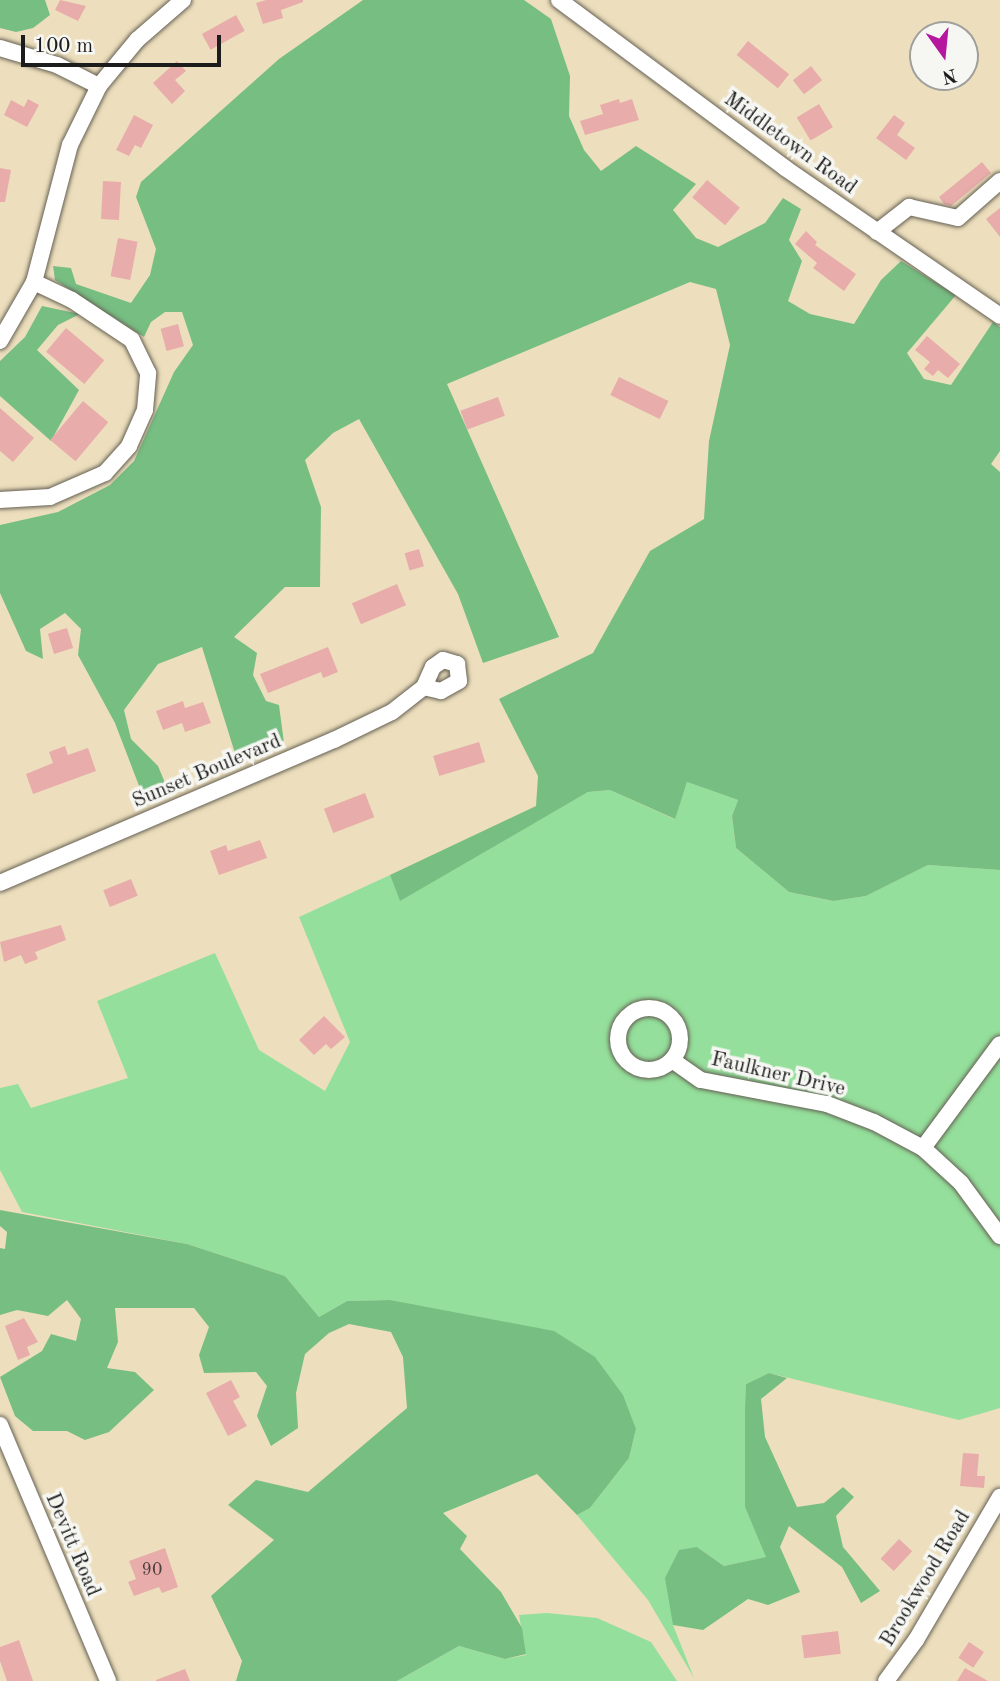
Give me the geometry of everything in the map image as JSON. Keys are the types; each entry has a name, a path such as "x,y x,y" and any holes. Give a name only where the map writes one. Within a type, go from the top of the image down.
{"street":[{"path":"0,341 34,282 70,145 99,86 137,40 183,0"},
{"name":"Middletown Road","path":"559,0 877,232 1000,316"},
{"path":"0,48 57,65 99,86"},
{"path":"877,232 909,207 958,218 1000,181"},
{"path":"0,500 50,497 104,473 130,446 145,410 148,373 132,340 72,300 34,282"},
{"name":"Sunset Boulevard","path":"0,883 334,740 392,712 424,688"},
{"path":"644,1008 668,1014 680,1036 672,1060 651,1071 629,1064 617,1043 623,1021 644,1008"},
{"path":"923,1148 1000,1044"},
{"name":"Faulkner Drive","path":"672,1060 701,1080 827,1104 874,1122 923,1148 961,1183 1000,1236"},
{"name":"Devitt Road","path":"0,1425 108,1681"},
{"name":"Brookwood Road","path":"886,1681 916,1640 1000,1497"}],"green space":[{"path":"0,0 45,0 50,15 33,28 16,32 0,28"},
{"path":"363,0 524,0 551,19 570,76 569,116 584,150 601,171 636,146 696,184 673,210 696,238 718,247 765,223 783,198 801,209 789,240 802,261 788,301 810,314 854,324 881,280 901,261 956,295 907,353 924,379 951,385 993,322 1000,327 1000,451 991,464 1000,472 1000,870 928,865 866,896 833,901 789,892 736,848 732,816 738,800 687,782 675,819 610,790 588,792 400,901 390,875 536,806 538,776 499,699 593,653 650,551 704,519 709,441 730,345 716,289 690,282 447,384 559,637 483,663 458,594 359,419 333,433 305,460 321,507 320,587 285,587 234,637 257,653 253,675 266,701 279,705 284,743 238,763 202,647 158,664 124,710 131,739 158,766 171,797 146,804 115,723 78,655 81,629 65,613 40,629 43,659 26,651 0,593 0,525 58,512 110,485 134,461 174,372 193,345 182,312 165,312 151,322 144,337 55,280 53,266 71,268 76,284 131,303 150,275 156,249 136,197 141,182 279,59"},
{"path":"42,306 80,314 58,325 37,350 79,390 51,441 0,396 0,361 25,337"},
{"path":"687,782 738,800 732,816 736,848 789,892 832,901 866,896 928,865 1000,870 1000,1408 959,1420 769,1373 746,1384 745,1507 767,1557 724,1566 697,1547 673,1625 694,1678 648,1600 577,1515 590,1508 629,1458 636,1429 470,1318 390,1300 347,1301 319,1317 285,1276 187,1244 22,1212 0,1170 0,1088 18,1084 31,1108 128,1078 97,1001 215,953 259,1050 325,1091 350,1042 299,917 390,875 400,900 588,792 610,790 674,819"},
{"path":"0,1210 187,1244 285,1276 319,1317 347,1301 390,1300 554,1331 595,1357 623,1395 636,1429 629,1458 590,1508 577,1515 537,1474 443,1513 467,1536 460,1549 501,1592 522,1628 526,1654 505,1659 459,1646 397,1681 236,1681 242,1661 211,1596 274,1540 228,1505 256,1480 308,1492 407,1408 403,1357 391,1332 349,1324 329,1333 305,1354 296,1393 298,1428 271,1446 257,1416 267,1386 256,1372 204,1373 199,1355 209,1327 194,1308 115,1308 118,1342 107,1368 135,1372 154,1390 109,1432 85,1440 67,1431 33,1431 15,1416 0,1377 42,1351 51,1334 76,1341 81,1319 67,1300 48,1316 17,1310 0,1315 0,1248 5,1249 7,1232 0,1226"},
{"path":"769,1373 787,1378 761,1399 765,1437 797,1507 824,1503 843,1487 854,1497 836,1516 843,1547 880,1591 861,1603 842,1567 789,1526 780,1547 800,1592 768,1605 748,1599 703,1630 673,1625 665,1578 679,1550 697,1547 724,1566 766,1557 745,1507 745,1410 746,1384"},
{"path":"547,1613 597,1618 651,1642 677,1681 397,1681 459,1646 505,1659 526,1655 519,1615"}],"building":[{"path":"60,0 86,6 78,21 55,10"},
{"path":"266,0 303,2 281,10 283,18 263,24 256,3"},
{"path":"236,15 245,31 211,50 202,34"},
{"path":"748,41 789,74 778,88 737,55"},
{"path":"177,61 186,71 175,80 185,91 172,104 153,83"},
{"path":"811,66 822,80 804,94 793,80"},
{"path":"28,99 39,105 27,127 4,115 11,100 24,107"},
{"path":"619,99 620,103 632,99 639,120 585,135 580,121 603,114 600,105"},
{"path":"819,104 833,127 811,141 797,117"},
{"path":"134,115 153,125 141,148 135,145 129,156 116,150"},
{"path":"894,115 905,123 897,135 915,148 906,160 876,138"},
{"path":"982,162 991,173 951,206 944,204 939,197"},
{"path":"0,168 11,170 5,202 0,202"},
{"path":"707,180 740,208 725,225 692,198"},
{"path":"103,181 121,182 119,220 101,219"},
{"path":"1000,208 1000,237 986,219"},
{"path":"806,231 817,242 815,245 856,274 844,291 813,268 817,263 795,244"},
{"path":"118,238 138,242 130,280 111,276"},
{"path":"178,324 184,346 167,351 161,329"},
{"path":"66,328 104,360 84,384 46,352"},
{"path":"927,336 960,364 948,378 938,370 933,376 924,369 930,362 915,350"},
{"path":"619,377 668,401 660,419 610,395"},
{"path":"498,397 505,416 467,429 460,411"},
{"path":"83,401 108,422 75,461 50,440"},
{"path":"0,408 34,438 13,462 0,451"},
{"path":"419,549 424,566 410,570 405,553"},
{"path":"397,584 406,605 361,624 352,603"},
{"path":"67,628 73,648 54,654 48,634"},
{"path":"328,647 338,672 323,678 321,672 268,693 260,674"},
{"path":"183,701 185,708 203,702 211,723 185,732 182,723 163,730 156,711"},
{"path":"479,742 485,762 439,776 433,756"},
{"path":"65,746 68,755 88,748 96,771 33,794 26,774 53,763 49,752"},
{"path":"365,793 374,817 333,833 324,809"},
{"path":"260,840 267,858 219,875 210,851 226,845 228,851"},
{"path":"131,879 138,896 110,907 103,890"},
{"path":"61,925 66,940 35,952 38,959 25,964 21,955 4,962 0,942"},
{"path":"324,1016 345,1037 331,1049 326,1044 314,1055 299,1040"},
{"path":"24,1318 38,1342 27,1347 30,1355 18,1360 5,1326"},
{"path":"231,1380 240,1397 233,1401 247,1426 228,1436 206,1393"},
{"path":"963,1453 979,1454 977,1476 985,1476 984,1488 960,1486"},
{"path":"899,1539 912,1551 894,1571 881,1559"},
{"path":"165,1548 178,1587 162,1593 159,1587 134,1596 128,1582 136,1579 129,1561"},
{"path":"838,1631 841,1654 804,1658 801,1636"},
{"path":"19,1640 33,1681 7,1681 0,1661 0,1647"},
{"path":"969,1642 984,1652 973,1668 958,1658"},
{"path":"965,1668 988,1681 957,1681"},
{"path":"185,1669 190,1681 156,1681 156,1680"}]}
